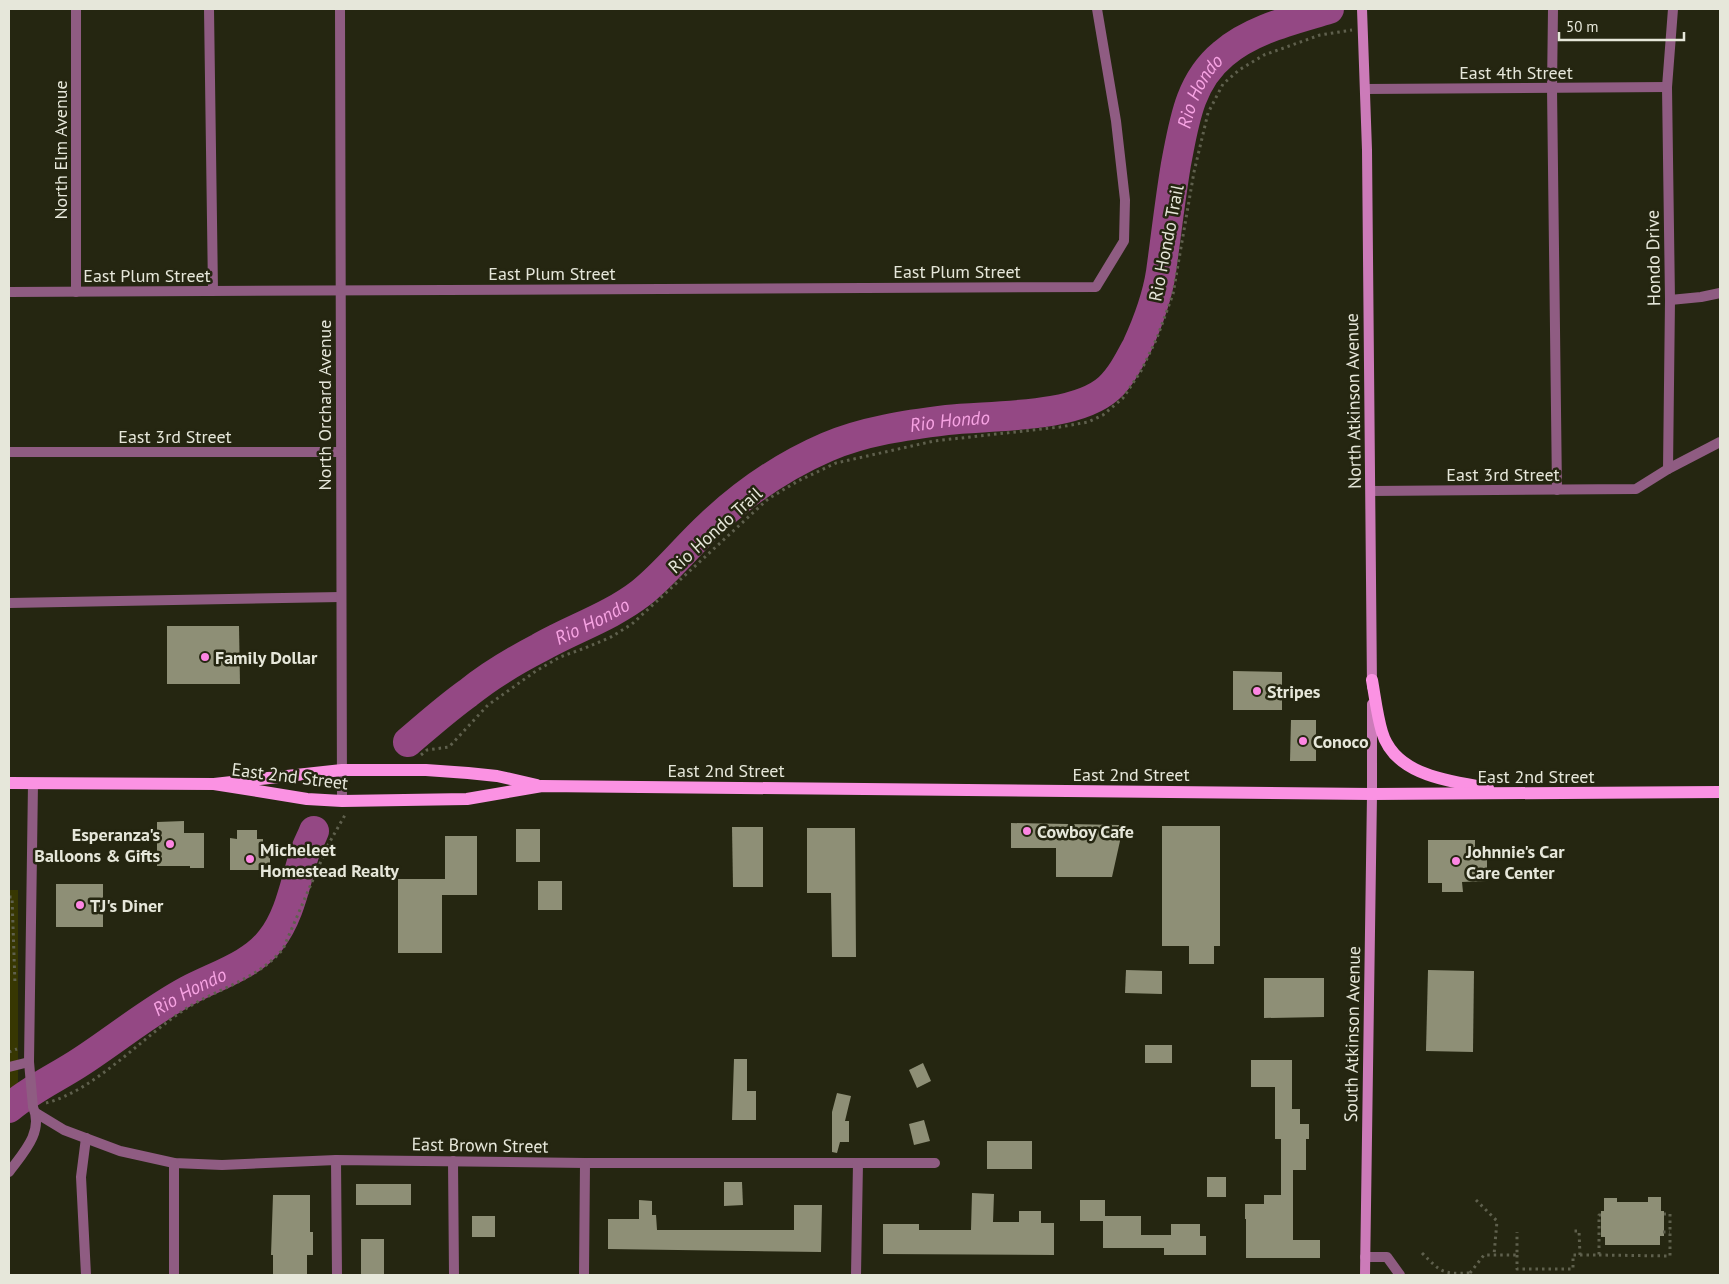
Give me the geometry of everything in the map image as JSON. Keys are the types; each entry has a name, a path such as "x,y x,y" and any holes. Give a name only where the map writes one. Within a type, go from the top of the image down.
{"main road":[{"name":"North Atkinson Avenue","path":"1362,9 1365,89 1371,491 1372,794"},
{"path":"1372,680 1382,734 1392,751 1407,765 1442,778 1517,793"},
{"name":"East 2nd Street","path":"9,783 214,784 342,770 402,770 497,776 542,786"},
{"name":"East 2nd Street","path":"214,784 307,799 342,801 467,799 542,786 1372,794 1720,792"},
{"name":"South Atkinson Avenue","path":"1365,1275 1372,794"}],"street":[{"name":"North Elm Avenue","path":"76,9 76,292"},
{"path":"209,9 213,291"},
{"name":"North Orchard Avenue","path":"340,9 342,801"},
{"name":"East Plum Street","path":"9,292 1096,287 1124,241 1125,200 1116,121 1096,9"},
{"path":"1553,9 1552,88 1557,490"},
{"name":"Hondo Drive","path":"1668,469 1670,300 1666,87 1673,9"},
{"name":"East 4th Street","path":"1365,89 1666,87"},
{"path":"1670,300 1701,297 1720,292"},
{"path":"1668,469 1720,442"},
{"name":"East 3rd Street","path":"9,452 341,452"},
{"name":"East 3rd Street","path":"1371,491 1636,489 1668,469"},
{"path":"9,603 341,597"},
{"path":"9,1172 30,1145 35,1135 34,1110 29,1076 33,783"},
{"path":"9,1067 29,1062"},
{"name":"East Brown Street","path":"34,1110 64,1130 139,1157 174,1163 222,1165 336,1160 585,1163 935,1163"},
{"path":"86,1138 81,1177 86,1275"},
{"path":"336,1160 337,1275"},
{"path":"453,1161 454,1275"},
{"path":"174,1163 174,1275"},
{"path":"584,1275 585,1163"},
{"path":"856,1275 858,1163"},
{"path":"1365,1257 1387,1257 1400,1275"}],"path":[{"name":"Rio Hondo Trail","path":"402,770 427,750 449,747 488,706 510,688 560,657 585,648 632,624 768,500 798,481 836,463 934,441 1060,427 1088,422 1103,415 1123,398 1141,371 1160,330 1173,294 1194,172 1208,113 1223,84 1239,70 1264,54 1320,35 1362,28"},
{"path":"34,1110 80,1089 188,1007 252,975 273,962 283,949 342,817 363,800"},
{"path":"9,897 12,897 16,992"},
{"path":"9,1052 18,1049 18,1040"},
{"path":"1476,1200 1497,1221 1494,1255"},
{"path":"1517,1232 1517,1269 1573,1269 1573,1255 1670,1256 1670,1214 1664,1214"},
{"path":"1599,1255 1599,1215 1601,1215"},
{"path":"1574,1231 1579,1231 1580,1255"},
{"path":"1664,1232 1670,1232"},
{"path":"1422,1253 1439,1270 1448,1274 1470,1274 1484,1255 1517,1255"}],"shaded area":[{"path":"9,890 18,890 18,1101 9,1108"}],"building":[{"path":"167,626 239,626 240,684 167,684"},
{"name":"Stripes","path":"1233,671 1282,672 1282,710 1233,710"},
{"name":"Conoco","path":"1291,720 1316,720 1316,761 1290,761"},
{"path":"184,821 184,833 204,833 204,868 157,866 157,822"},
{"path":"1011,823 1119,825 1120,841 1112,877 1056,877 1056,848 1011,848"},
{"path":"1162,826 1220,826 1220,946 1214,946 1214,964 1189,964 1189,946 1162,946"},
{"path":"732,827 763,827 763,887 733,887"},
{"path":"807,828 855,828 856,957 832,957 831,893 807,893"},
{"path":"516,829 540,829 540,862 516,862"},
{"name":"Micheleet Homestead Realty","path":"237,830 257,830 257,839 263,839 263,849 270,849 270,870 230,870 230,838 237,839"},
{"path":"445,836 477,836 477,895 442,895 442,953 398,953 398,879 445,879"},
{"path":"1428,840 1475,840 1475,855 1487,855 1487,881 1462,882 1463,892 1442,892 1442,883 1428,883"},
{"path":"538,881 562,881 562,910 538,910"},
{"path":"56,884 103,884 103,927 56,927"},
{"path":"1126,970 1162,971 1162,994 1125,993"},
{"path":"1428,970 1474,971 1473,1052 1426,1051"},
{"path":"1264,978 1324,978 1324,1017 1264,1018"},
{"path":"1145,1045 1172,1045 1172,1063 1145,1063"},
{"path":"734,1059 747,1059 747,1091 756,1091 756,1120 732,1120"},
{"path":"1251,1060 1292,1060 1292,1109 1300,1109 1300,1124 1309,1124 1309,1139 1306,1139 1306,1170 1293,1170 1293,1240 1320,1240 1320,1258 1246,1258 1245,1204 1264,1204 1264,1195 1281,1195 1281,1139 1275,1139 1275,1087 1251,1087"},
{"path":"923,1063 931,1081 917,1088 909,1070"},
{"path":"837,1093 851,1096 845,1121 849,1121 849,1142 840,1142 837,1153 832,1152 832,1112"},
{"path":"924,1120 930,1141 914,1145 909,1124"},
{"path":"987,1141 1032,1141 1032,1169 987,1169"},
{"path":"1207,1177 1226,1177 1226,1197 1207,1197"},
{"path":"724,1182 742,1182 743,1205 724,1206"},
{"path":"356,1184 411,1184 411,1205 356,1205"},
{"path":"972,1193 994,1194 993,1222 1019,1222 1019,1211 1041,1211 1041,1223 1054,1223 1054,1255 883,1254 883,1224 919,1224 919,1230 971,1230"},
{"path":"273,1195 310,1195 310,1232 313,1232 313,1255 307,1255 307,1275 273,1275 273,1255 271,1255"},
{"path":"1648,1197 1661,1197 1661,1211 1664,1211 1664,1236 1660,1236 1660,1245 1605,1245 1605,1237 1601,1237 1601,1211 1604,1211 1604,1198 1617,1198 1617,1202 1648,1202"},
{"path":"639,1200 652,1201 652,1215 656,1215 657,1230 794,1230 794,1205 822,1205 821,1252 608,1249 608,1219 639,1219"},
{"path":"1080,1200 1105,1200 1105,1216 1141,1216 1141,1235 1171,1235 1171,1224 1200,1224 1200,1236 1206,1236 1206,1255 1164,1255 1164,1248 1103,1248 1103,1221 1080,1221"},
{"path":"472,1216 495,1216 495,1237 472,1237"},
{"path":"361,1239 384,1239 384,1275 361,1275"}],"waterway":[{"name":"Rio Hondo","path":"408,742 485,680 502,669 552,641 617,609 641,593 723,513 765,481 811,454 841,441 901,427 947,420 1032,414 1054,410 1076,405 1094,398 1109,388 1121,374 1137,346 1155,301 1182,133 1190,104 1202,77 1223,54 1247,38 1287,21 1329,9"},
{"name":"Rio Hondo","path":"9,1108 35,1089 82,1061 160,1007 187,991 243,964 263,949 278,931 283,921 305,852 314,831"}],"place":[{"name":"Family Dollar","path":"205,657"},
{"name":"Stripes","path":"1257,691"},
{"name":"Conoco","path":"1303,741"},
{"name":"Cowboy Cafe","path":"1027,831"},
{"name":"Esperanza's Balloons & Gifts","path":"170,844"},
{"name":"Micheleet Homestead Realty","path":"250,859"},
{"name":"Johnnie's Car Care Center","path":"1456,861"},
{"name":"TJ's Diner","path":"80,905"}]}
